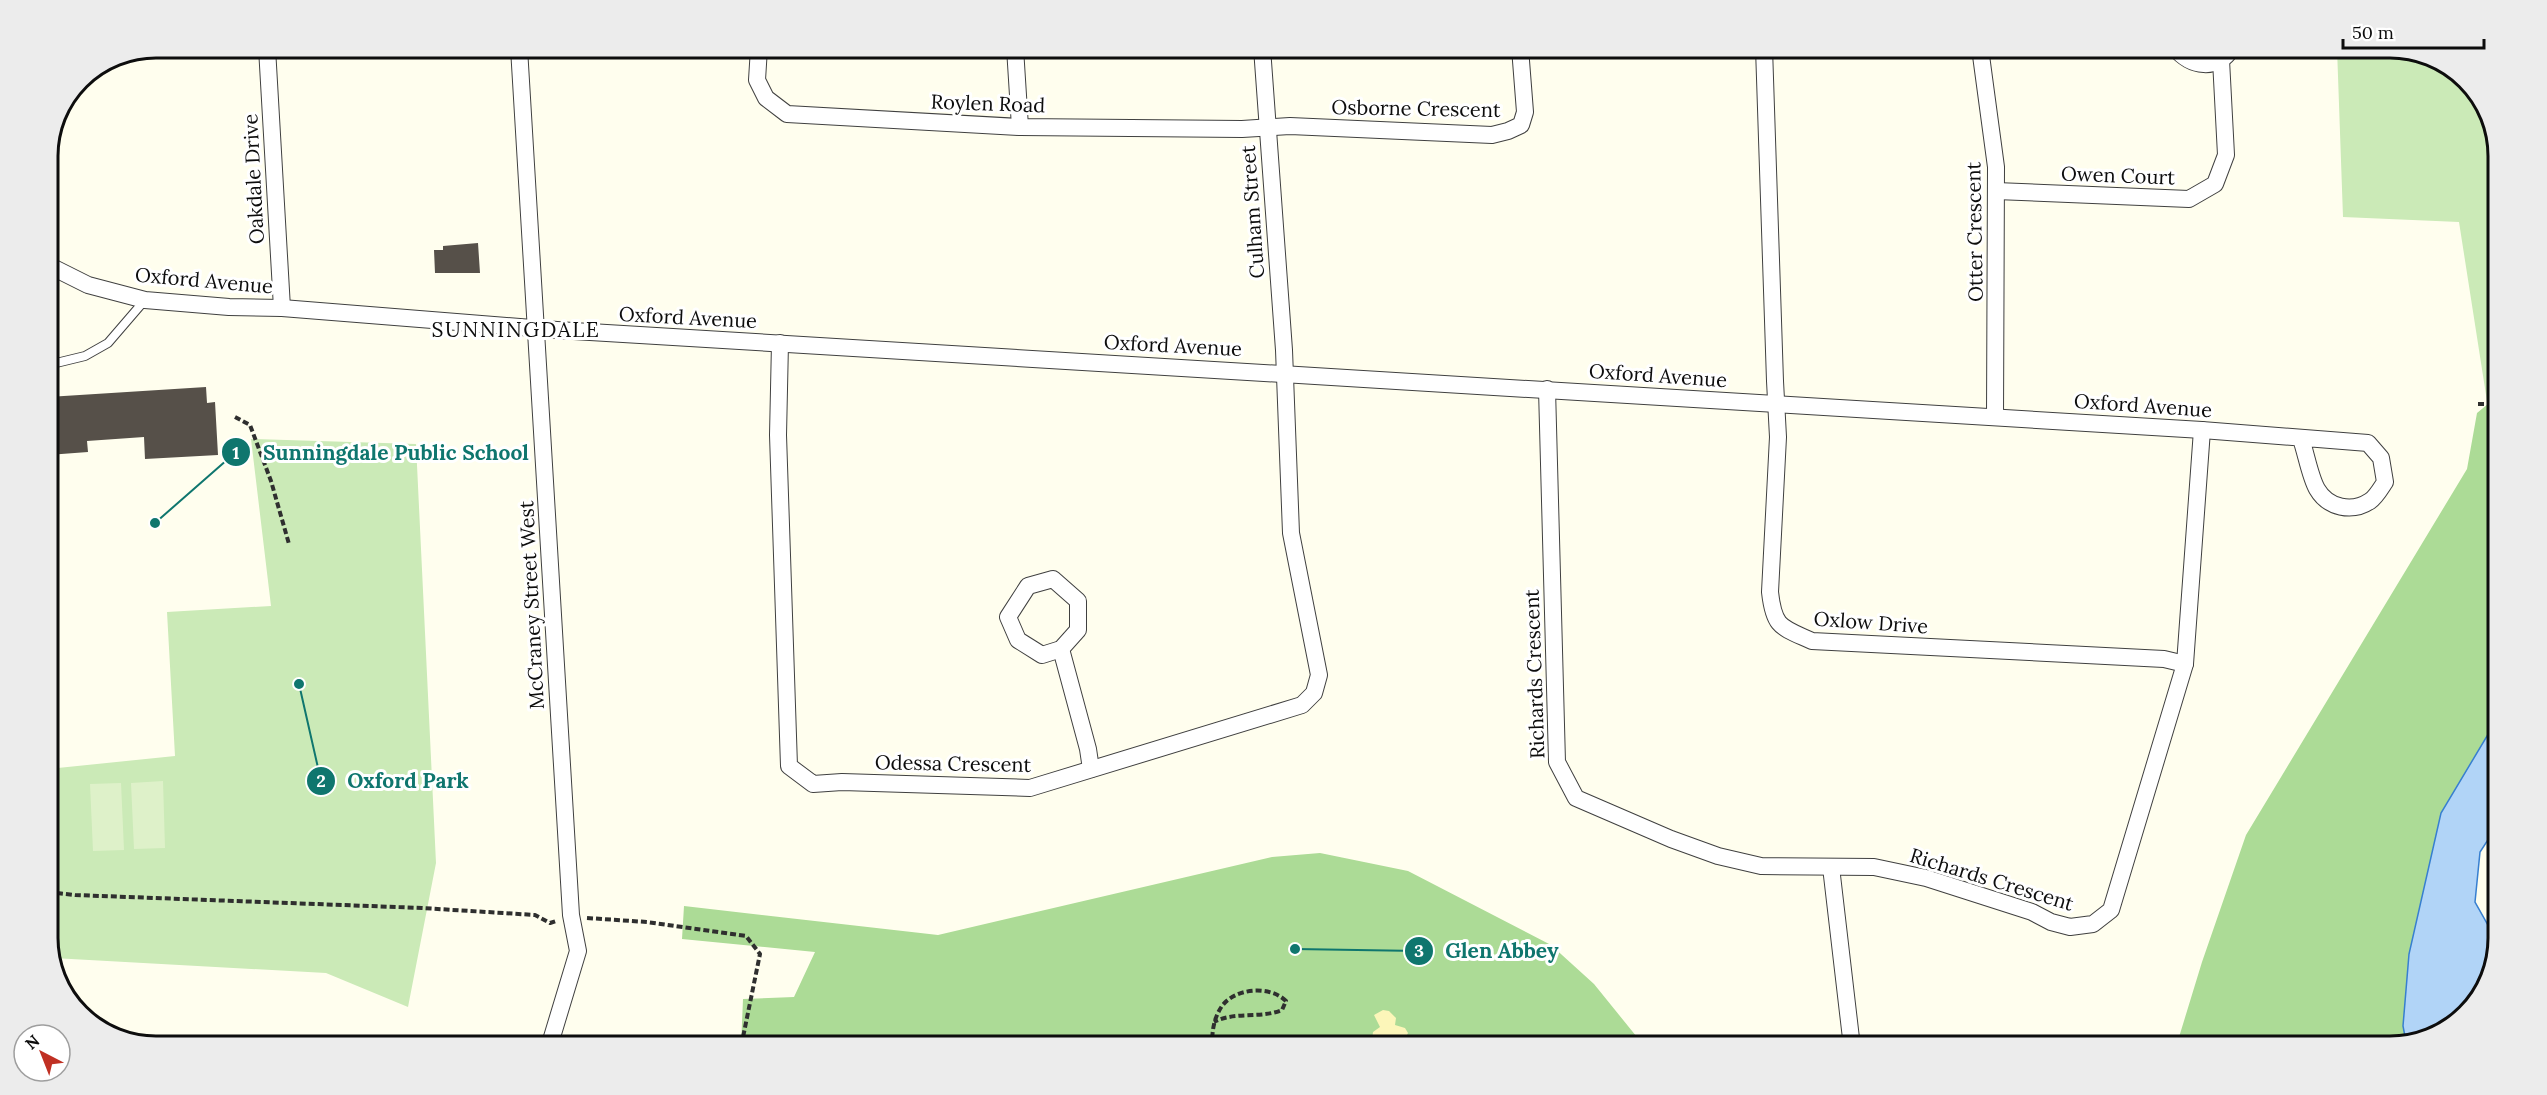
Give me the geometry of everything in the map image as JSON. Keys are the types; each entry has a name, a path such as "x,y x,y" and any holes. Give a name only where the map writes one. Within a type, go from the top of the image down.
{"street":[{"name":"Oakdale Drive","path":"268,58 282,308"},
{"name":"McCraney Street West","path":"520,58 571,915 578,951 552,1036"},
{"name":"Roylen Road","path":"758,58 757,80 766,98 787,114 1020,127 1242,129 1267,126"},
{"path":"1016,58 1020,127"},
{"name":"Culham Street","path":"1263,58 1284,373"},
{"name":"Osborne Crescent","path":"1267,126 1492,135 1508,131 1521,125 1525,112 1521,58"},
{"path":"1764,58 1775,381 1778,404"},
{"name":"Otter Crescent","path":"1981,58 1996,167 1995,417"},
{"name":"Owen Court","path":"2185,58 2198,64 2210,64 2220,58"},
{"name":"Owen Court","path":"1996,191 2189,199 2215,184 2226,155 2226,58"},
{"name":"Oxford Avenue","path":"59,271 88,285 145,300 229,307 282,308 536,328 2202,430 2368,443 2381,458 2385,482 2372,500 2357,507 2342,509 2317,489 2301,439"},
{"name":"Odessa Crescent","path":"780,343 778,435 789,766 813,784 842,782 1030,788 1302,705 1314,693 1319,675 1291,534 1284,373"},
{"name":"Richards Crescent","path":"1547,389 1557,762 1576,798 1671,839 1718,856 1761,866 1874,867 1926,878 2032,912 2051,922 2070,927 2093,924 2111,910 2185,664 2202,430"},
{"name":"Oxlow Drive","path":"1778,404 1770,592 1773,612 1785,631 1812,641 2164,659 2185,664"},
{"path":"1053,579 1078,601 1078,630 1061,649 1042,655 1018,640 1008,617 1028,586 1053,579"},
{"path":"1061,649 1088,749 1091,769"},
{"path":"1831,867 1851,1036"}],"lane":[{"path":"59,362 85,356 108,343 145,300"}],"path":[{"path":"2478,404 2488,404"},
{"path":"235,417 250,425 271,481 289,544"},
{"path":"59,894 422,908 535,915 550,923 571,915 647,922 746,936 760,954 743,1036"},
{"path":"1213,1036 1214,1022 1222,1006 1232,998 1253,991 1275,992 1286,1000 1282,1010 1275,1013 1256,1016 1227,1016 1214,1022"}],"green space":[{"path":"2337,58 2410,60 2440,72 2455,83 2472,102 2487,137 2488,408 2459,222 2343,217"},
{"path":"2488,404 2488,734 2441,813 2403,1026 2405,1036 2179,1036 2202,962 2246,835 2467,469 2477,413"},
{"path":"251,439 416,444 436,863 408,1007 326,973 60,958 59,768 175,756 167,612 271,606"},
{"path":"163,781 165,848 134,849 131,783"},
{"path":"121,783 124,850 93,851 90,784"},
{"path":"1320,853 1408,871 1551,945 1594,984 1636,1036 741,1036 743,999 794,997 815,952 682,939 684,906 938,935 1272,857"}],"sand":[{"path":"1383,1010 1389,1011 1396,1018 1395,1025 1405,1028 1408,1033 1406,1036 1372,1036 1373,1032 1380,1027 1374,1015"}],"water":[{"path":"2488,734 2488,840 2480,852 2475,902 2488,925 2487,958 2472,993 2455,1012 2434,1026 2405,1036 2403,1026 2409,954 2441,813"}],"building":[{"path":"478,243 480,273 435,273 434,250 443,250 443,246"},
{"path":"206,387 207,403 215,402 218,455 145,459 144,437 87,441 88,452 59,454 59,396"}],"place":[{"name":"Sunningdale Public School","path":"155,523"},
{"name":"Oxford Park","path":"299,684"},
{"name":"Glen Abbey","path":"1295,949"}],"district":[{"name":"SUNNINGDALE","path":"516,329"}]}
